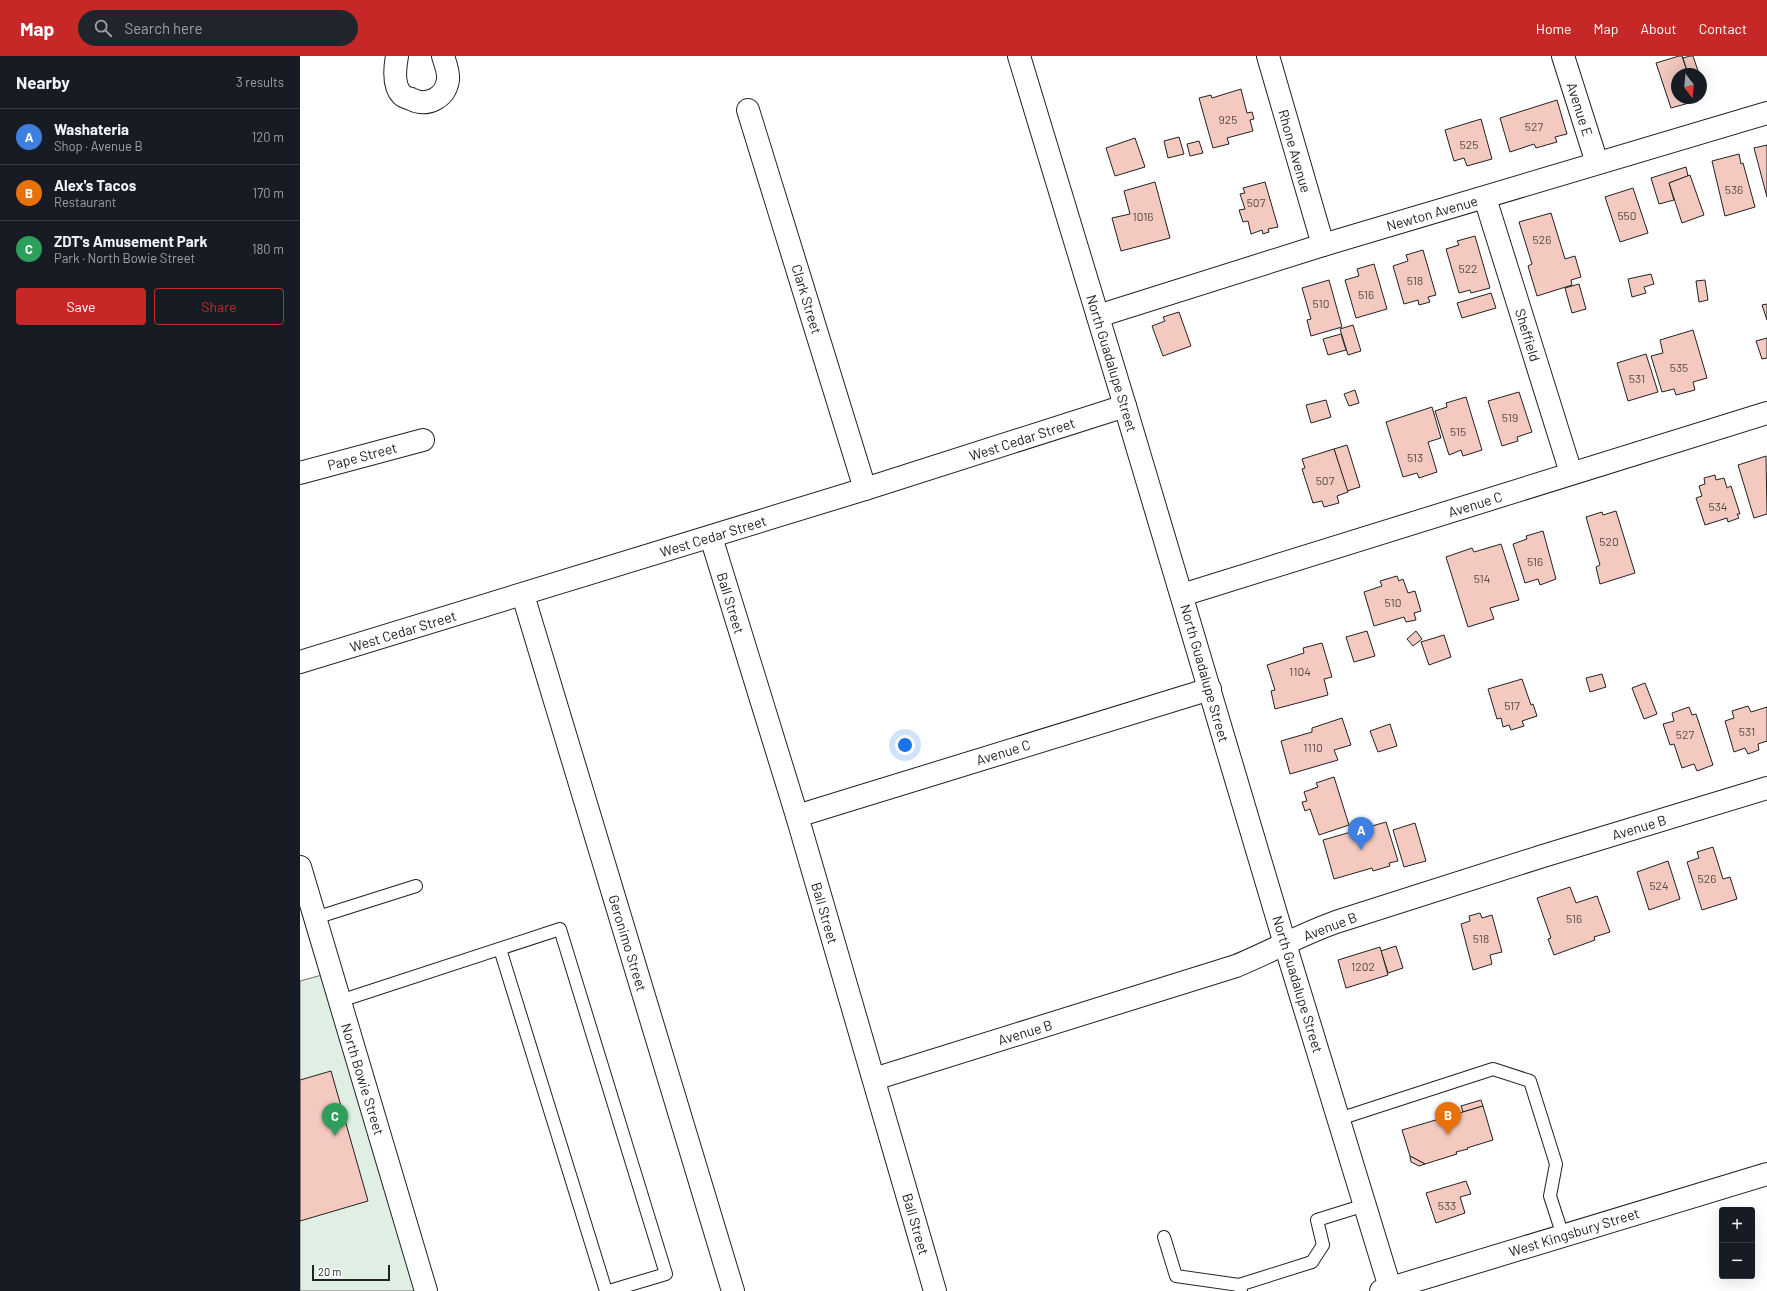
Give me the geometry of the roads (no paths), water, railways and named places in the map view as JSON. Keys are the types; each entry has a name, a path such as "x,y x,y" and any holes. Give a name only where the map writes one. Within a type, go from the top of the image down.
{"street":[{"path":"397,56 395,66 397,83 402,95 418,103 433,102 443,94 448,80 443,56"},
{"name":"North Guadalupe Street","path":"1019,56 1182,595 1285,944 1339,1119 1388,1290"},
{"name":"Rhone Avenue","path":"1268,56 1323,246"},
{"name":"Avenue E","path":"1563,56 1597,163"},
{"name":"Clark Street","path":"748,110 865,489"},
{"name":"Newton Avenue","path":"1098,316 1323,246 1767,113"},
{"name":"Sheffield","path":"1485,198 1571,473"},
{"name":"West Cedar Street","path":"300,662 711,537 1125,406"},
{"name":"Avenue C","path":"1182,595 1767,413"},
{"name":"Pape Street","path":"300,473 423,440"},
{"name":"Ball Street","path":"711,537 797,816 935,1291"},
{"name":"Geronimo Street","path":"522,595 732,1291"},
{"name":"Avenue C","path":"797,816 1210,689"},
{"name":"Avenue B","path":"874,1079 1236,966 1310,932 1336,922 1550,854 1767,788"},
{"name":"North Bowie Street","path":"300,867 426,1291"},
{"name":"West Kingsbury Street","path":"1388,1290 1767,1174"}],"lane":[{"path":"315,918 416,886"},
{"path":"340,1001 560,929 666,1274 607,1291 500,949"},
{"path":"1339,1119 1493,1069 1530,1081 1556,1164 1550,1196 1563,1236"},
{"path":"1164,1237 1176,1276 1240,1288 1312,1262 1323,1245 1317,1220 1365,1206"}],"place":[{"name":"Washateria","path":"1361,850"},
{"name":"Alex's Tacos","path":"1448,1135"},
{"name":"ZDT's Amusement Park","path":"335,1136"}]}
